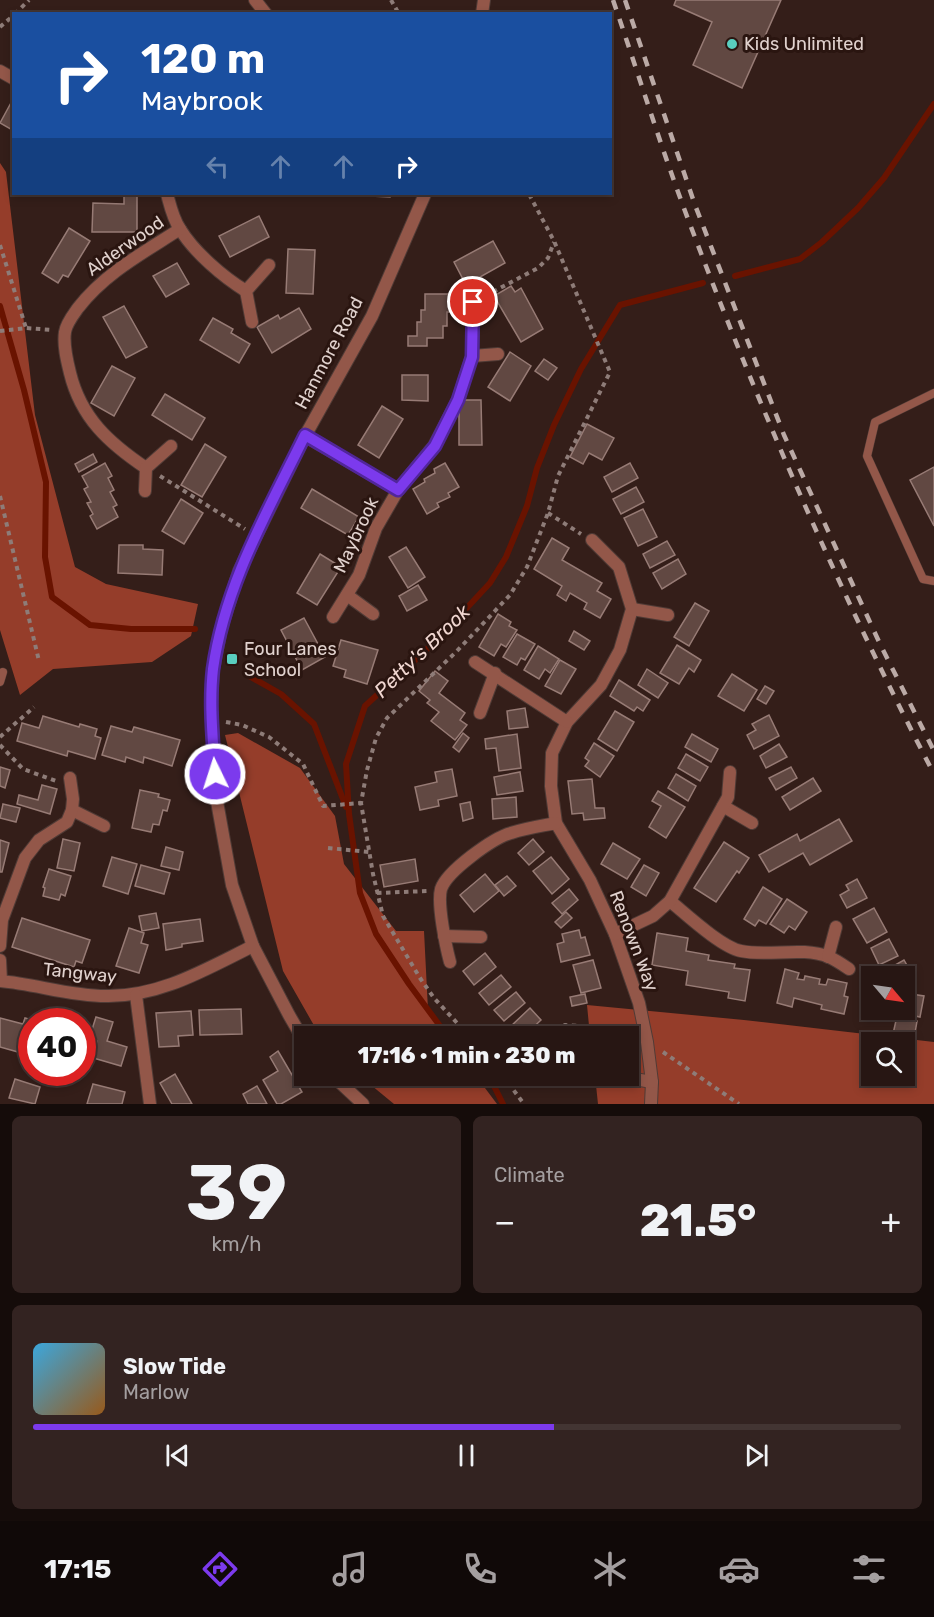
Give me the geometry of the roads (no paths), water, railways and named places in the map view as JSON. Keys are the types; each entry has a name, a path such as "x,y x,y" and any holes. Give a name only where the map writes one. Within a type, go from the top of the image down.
{"street":[{"path":"255,0 264,12"},
{"path":"167,195 180,229 228,280 246,291 252,322"},
{"name":"Hanmore Road","path":"295,1026 253,946 232,885 216,796 211,706 213,670 221,629 239,571 305,435 372,316 425,195"},
{"name":"Alderwood","path":"146,468 119,449 95,426 75,393 68,362 65,331 73,315 89,295 113,272 180,229"},
{"path":"246,291 269,265"},
{"name":"Maybrook","path":"333,617 359,575 376,528 398,490 435,446 458,400 472,357 473,302"},
{"path":"472,357 498,354"},
{"name":"Maybrook","path":"305,435 398,490"},
{"path":"146,491 146,468 171,446"},
{"path":"592,540 619,567 632,609 668,615"},
{"name":"Maybrook","path":"347,595 373,614"},
{"name":"Renown Way","path":"632,609 620,650 601,685 567,722 552,753 551,786 556,823 590,880 615,934 639,1003 652,1082 651,1104"},
{"path":"475,662 567,722"},
{"path":"480,713 495,674"},
{"path":"615,934 653,916 669,901 728,797 730,772"},
{"path":"0,946 2,920 25,858 39,840 67,822 72,810 70,782"},
{"path":"723,806 752,823"},
{"path":"72,810 104,826"},
{"path":"450,962 444,936 441,891 447,878 472,855 509,833 556,823"},
{"path":"669,901 712,935 739,951 767,953 799,951 828,957 849,969"},
{"path":"828,957 836,927"},
{"path":"444,936 481,937"},
{"name":"Tangway","path":"1,981 103,996 136,995 181,982 253,946"},
{"path":"0,960 1,981"},
{"path":"136,995 150,1104"},
{"path":"639,1080 652,1082"},
{"path":"344,1086 363,1104"}],"lane":[{"path":"934,393 875,422 867,456 923,579 934,581"},
{"path":"0,682 3,672"}],"waterway":[{"path":"735,276 800,259 822,242 858,208 884,178 934,104"},
{"name":"Petty's Brook","path":"440,1026 376,934 360,893 349,814 346,764 365,706 438,639 490,583 506,557 527,506 537,468 554,425 581,369 620,305 703,283"},
{"path":"0,306 24,390 46,482 45,557 52,597 90,625 131,629 195,629"},
{"path":"249,676 281,694 314,724 346,807"},
{"name":"Petty's Brook","path":"494,1086 503,1104"}],"railway":[{"path":"613,0 685,211 770,426 832,567 934,774"},
{"path":"625,0 695,205 784,435 880,644 934,751"}],"place":[{"name":"Kids Unlimited","path":"732,44"},
{"name":"Four Lanes School","path":"232,659"}]}
